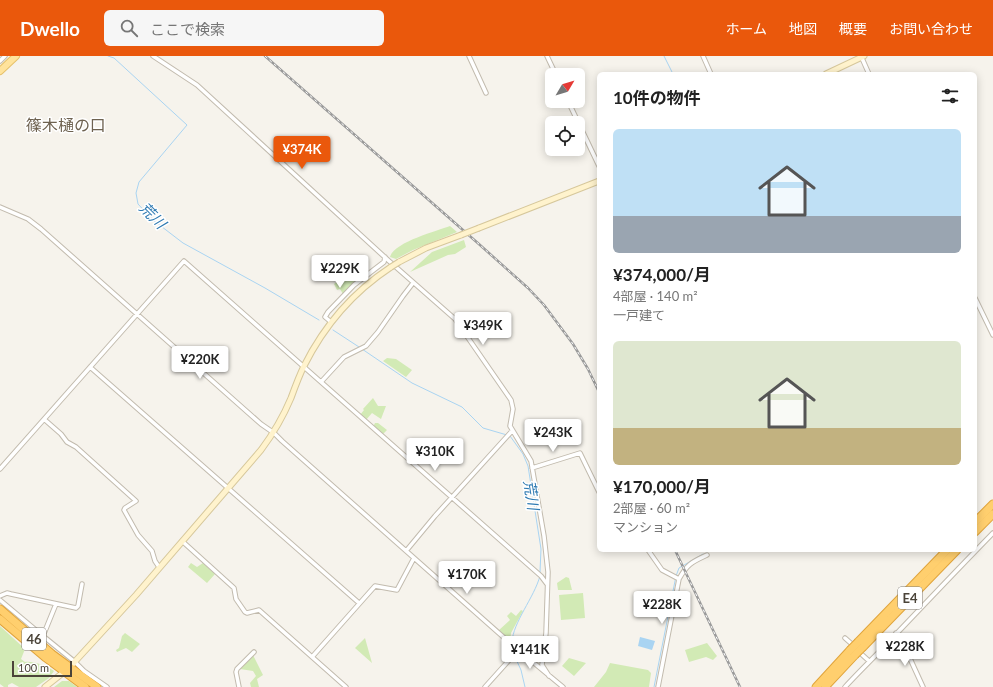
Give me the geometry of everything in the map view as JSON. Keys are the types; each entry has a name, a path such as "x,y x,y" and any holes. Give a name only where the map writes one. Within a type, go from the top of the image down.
{"highway":[{"path":"977,520 993,504"},
{"path":"977,530 993,514"},
{"name":"E4","path":"860,645 945,552"},
{"name":"E4","path":"816,687 955,552"},
{"name":"46","path":"0,609 85,687"},
{"name":"46","path":"0,619 67,670 97,687"},
{"name":"E4","path":"826,687 853,652"}],"main road":[{"path":"0,71 16,56"}],"street":[{"path":"0,61 5,56"},
{"path":"153,56 197,85 413,283 455,319 512,400 513,409 509,434 406,551"},
{"path":"469,56 486,93"},
{"path":"547,56 553,68"},
{"path":"703,56 710,72"},
{"path":"830,72 862,56 868,72"},
{"path":"571,108 597,162"},
{"path":"45,687 75,662 136,595 261,450 274,433 291,398 304,366 330,322 360,290 391,267 426,248 597,182"},
{"path":"0,207 28,219 41,229 261,424 274,433 510,643 563,687"},
{"path":"330,322 325,317 328,312 354,285 384,262 385,257"},
{"path":"0,469 45,420 184,261 540,575 546,584"},
{"path":"321,382 344,357 362,348 378,332 413,283"},
{"path":"977,302 993,336"},
{"path":"90,367 359,603"},
{"path":"45,420 61,434 67,442 76,447 136,501 124,510 138,535 152,551 155,561 159,567"},
{"path":"509,434 531,461 546,544 548,572 546,584 546,633 542,665 549,676"},
{"path":"532,468 580,453 597,488"},
{"path":"977,549 993,533"},
{"path":"182,541 234,588 236,599 245,612 247,613 259,610 346,687"},
{"path":"649,552 662,570 678,579"},
{"path":"846,687 869,661 975,552"},
{"path":"658,687 678,579 691,562 707,555"},
{"path":"312,657 375,586 396,590 414,558"},
{"path":"0,596 8,593 76,608 78,606 82,584"},
{"path":"0,600 96,681 106,687"},
{"path":"43,636 56,604"},
{"path":"896,633 902,641 923,687"},
{"path":"845,638 869,661"},
{"path":"881,650 902,641"},
{"path":"239,687 236,672 237,669 254,652"},
{"path":"485,687 516,655 522,653"}],"green space":[{"path":"450,226 457,232 413,250 396,259 390,257 393,252 407,242"},
{"path":"464,240 466,247 455,254 448,255 410,272 432,252"},
{"path":"346,270 353,279 357,277 359,279 343,294 340,289 337,290 334,284 338,281 336,278"},
{"path":"387,358 396,359 412,370 406,377 383,361"},
{"path":"373,398 378,406 386,406 381,419 372,413 366,420 360,415 364,410 363,409"},
{"path":"375,423 378,423 387,430 382,435 373,427"},
{"path":"191,563 197,567 203,563 215,574 207,583 188,567"},
{"path":"566,577 569,578 572,590 558,590 557,583"},
{"path":"583,593 585,618 561,620 559,595"},
{"path":"521,610 523,611 511,633 510,642 498,631 510,620 507,616 511,612 516,616"},
{"path":"0,626 25,649 21,659 25,662 40,664 54,671 49,678 36,687 19,687 12,683 8,685 8,687 4,687 0,684"},
{"path":"125,633 140,644 132,652 126,648 117,652 116,650 119,648 122,636"},
{"path":"365,638 372,663 355,648"},
{"path":"707,643 717,656 713,660 706,657 689,662 685,650"},
{"path":"253,655 263,675 257,679 259,687 251,687 250,683 256,676 253,671 240,669"},
{"path":"569,658 586,663 574,676 562,666"},
{"path":"610,663 648,670 651,673 649,687 594,687 606,672"},
{"path":"62,681 69,681 77,687 54,687"}],"water":[{"path":"640,637 655,641 652,650 638,646"}],"waterway":[{"name":"荒川","path":"108,56 114,58 187,125 139,182 136,193 138,204 153,220 183,243 265,288 319,320"},
{"path":"664,56 672,72"},
{"name":"荒川","path":"333,330 359,347"},
{"name":"荒川","path":"362,349 412,383 462,407 483,428 507,435"},
{"name":"荒川","path":"510,436 523,454 528,466 541,549 540,572"},
{"path":"654,687 676,576 679,568 703,554"},
{"name":"荒川","path":"512,642 516,626 540,576"},
{"name":"荒川","path":"513,648 514,654"},
{"name":"荒川","path":"515,657 521,670 525,687"}],"railway":[{"path":"265,56 528,288 544,305 573,344 597,388"},
{"path":"676,552 740,687"}],"district":[{"name":"篠木樋の口","path":"66,124"}]}
